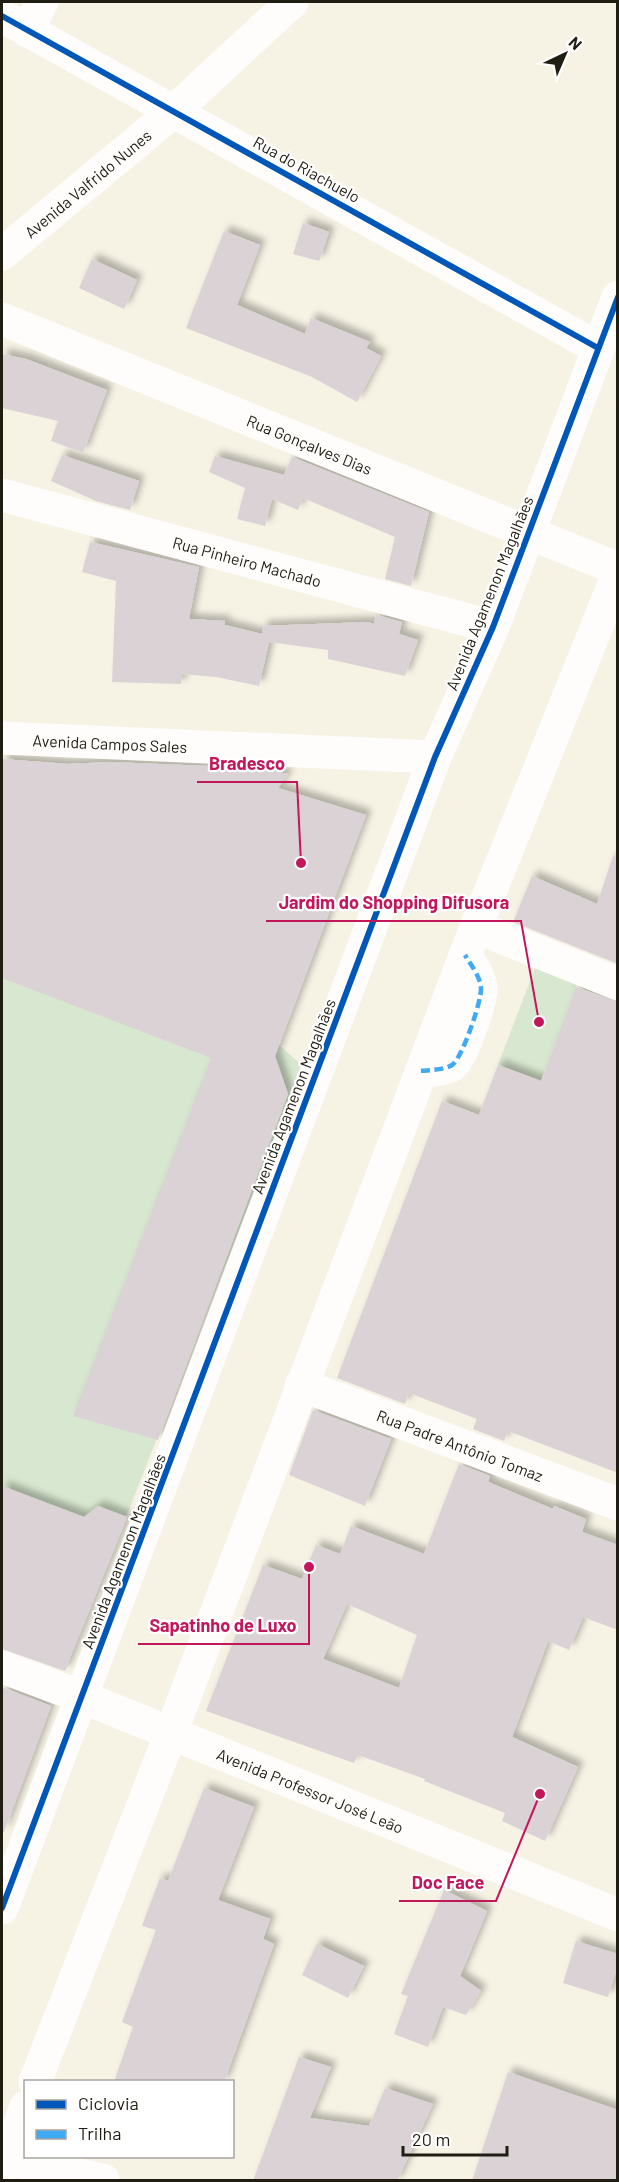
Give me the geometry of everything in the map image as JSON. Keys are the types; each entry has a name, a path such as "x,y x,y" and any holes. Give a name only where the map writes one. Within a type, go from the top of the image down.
{"street":[{"path":"14,23 42,2"},
{"name":"Avenida Valfrido Nunes","path":"2,254 174,111 292,2"},
{"name":"Rua do Riachuelo","path":"14,23 598,348"},
{"name":"Avenida Agamenon Magalhães","path":"2,1908 435,757 493,627 618,297"},
{"name":"Rua Gonçalves Dias","path":"2,319 618,569"},
{"name":"Rua Pinheiro Machado","path":"2,495 493,627"},
{"path":"36,2080 171,1732 471,941 618,574"},
{"name":"Avenida Campos Sales","path":"2,738 435,757"},
{"path":"471,941 618,984"},
{"name":"Rua Padre Antônio Tomaz","path":"301,1385 618,1504"},
{"name":"Avenida Professor José Leão","path":"2,1667 171,1732 618,1915"},
{"path":"24,2112 3,2162 103,2181"}],"green space":[{"path":"2,850 101,891 303,1066 66,1670 2,1645"},
{"path":"537,963 579,979 541,1081 498,1065"}],"building":[{"path":"303,223 329,232 319,261 293,254"},
{"path":"224,231 260,245 237,305 305,334 311,318 370,342 366,348 381,356 357,402 312,377 186,328"},
{"path":"92,259 137,280 124,309 79,288"},
{"path":"2,354 26,359 107,390 83,453 51,441 58,421 2,408"},
{"path":"62,455 139,481 130,510 96,501 51,481"},
{"path":"215,456 284,475 292,457 429,512 411,586 385,579 395,537 303,498 298,510 272,499 265,526 237,519 245,488 209,472"},
{"path":"90,542 199,567 189,619 225,621 225,625 262,634 262,626 368,622 374,624 376,615 402,622 399,634 418,640 405,676 328,659 328,650 269,642 259,686 216,677 182,674 181,684 112,682 116,581 82,572"},
{"path":"2,759 68,764 110,762 256,768 288,774 278,788 366,815 275,1056 288,1094 158,1440 73,1416 211,1058 2,978"},
{"path":"613,856 618,857 618,964 513,922 532,876 597,904"},
{"path":"576,987 618,1002 618,1473 508,1431 504,1441 473,1429 477,1419 409,1393 405,1404 337,1378 442,1101 479,1115 498,1065 541,1081"},
{"path":"313,1410 391,1439 365,1506 289,1475"},
{"path":"459,1464 490,1476 488,1482 553,1509 554,1506 586,1519 582,1532 618,1545 618,1630 583,1617 569,1650 548,1641 512,1737 578,1767 545,1841 502,1821 505,1813 424,1781 425,1779 358,1755 354,1763 206,1711 263,1565 302,1579 316,1545 340,1554 351,1526 424,1554","holes":["347,1604 417,1635 399,1688 323,1659"]},
{"path":"2,1486 84,1517 98,1506 127,1517 65,1671 2,1649"},
{"path":"2,1687 51,1706 4,1832 2,1832"},
{"path":"204,1788 254,1807 218,1900 270,1919 263,1939 274,1944 225,2080 115,2080 133,2027 122,2022 156,1930 142,1926 160,1878 168,1881"},
{"path":"444,1890 487,1911 460,1976 481,1991 466,2015 443,2007 428,2047 394,2034 408,1996 401,1994"},
{"path":"576,1941 618,1954 618,1965 608,1997 563,1983"},
{"path":"317,1944 364,1966 348,1998 302,1975"},
{"path":"299,2057 331,2067 310,2118 369,2126 385,2088 433,2104 397,2181 253,2181"},
{"path":"508,2072 618,2110 618,2181 472,2181"}],"marked path":[{"path":"421,1071 441,1069 452,1065 461,1052 471,1029 481,988 477,975 465,955"}],"cycle path":[{"path":"2,16 598,348"},
{"path":"2,1908 435,757 493,627 618,297"}],"place":[{"name":"Bradesco","path":"301,863"},
{"name":"Jardim do Shopping Difusora","path":"539,1022"},
{"name":"Sapatinho de Luxo","path":"309,1567"},
{"name":"Doc Face","path":"540,1794"}]}
